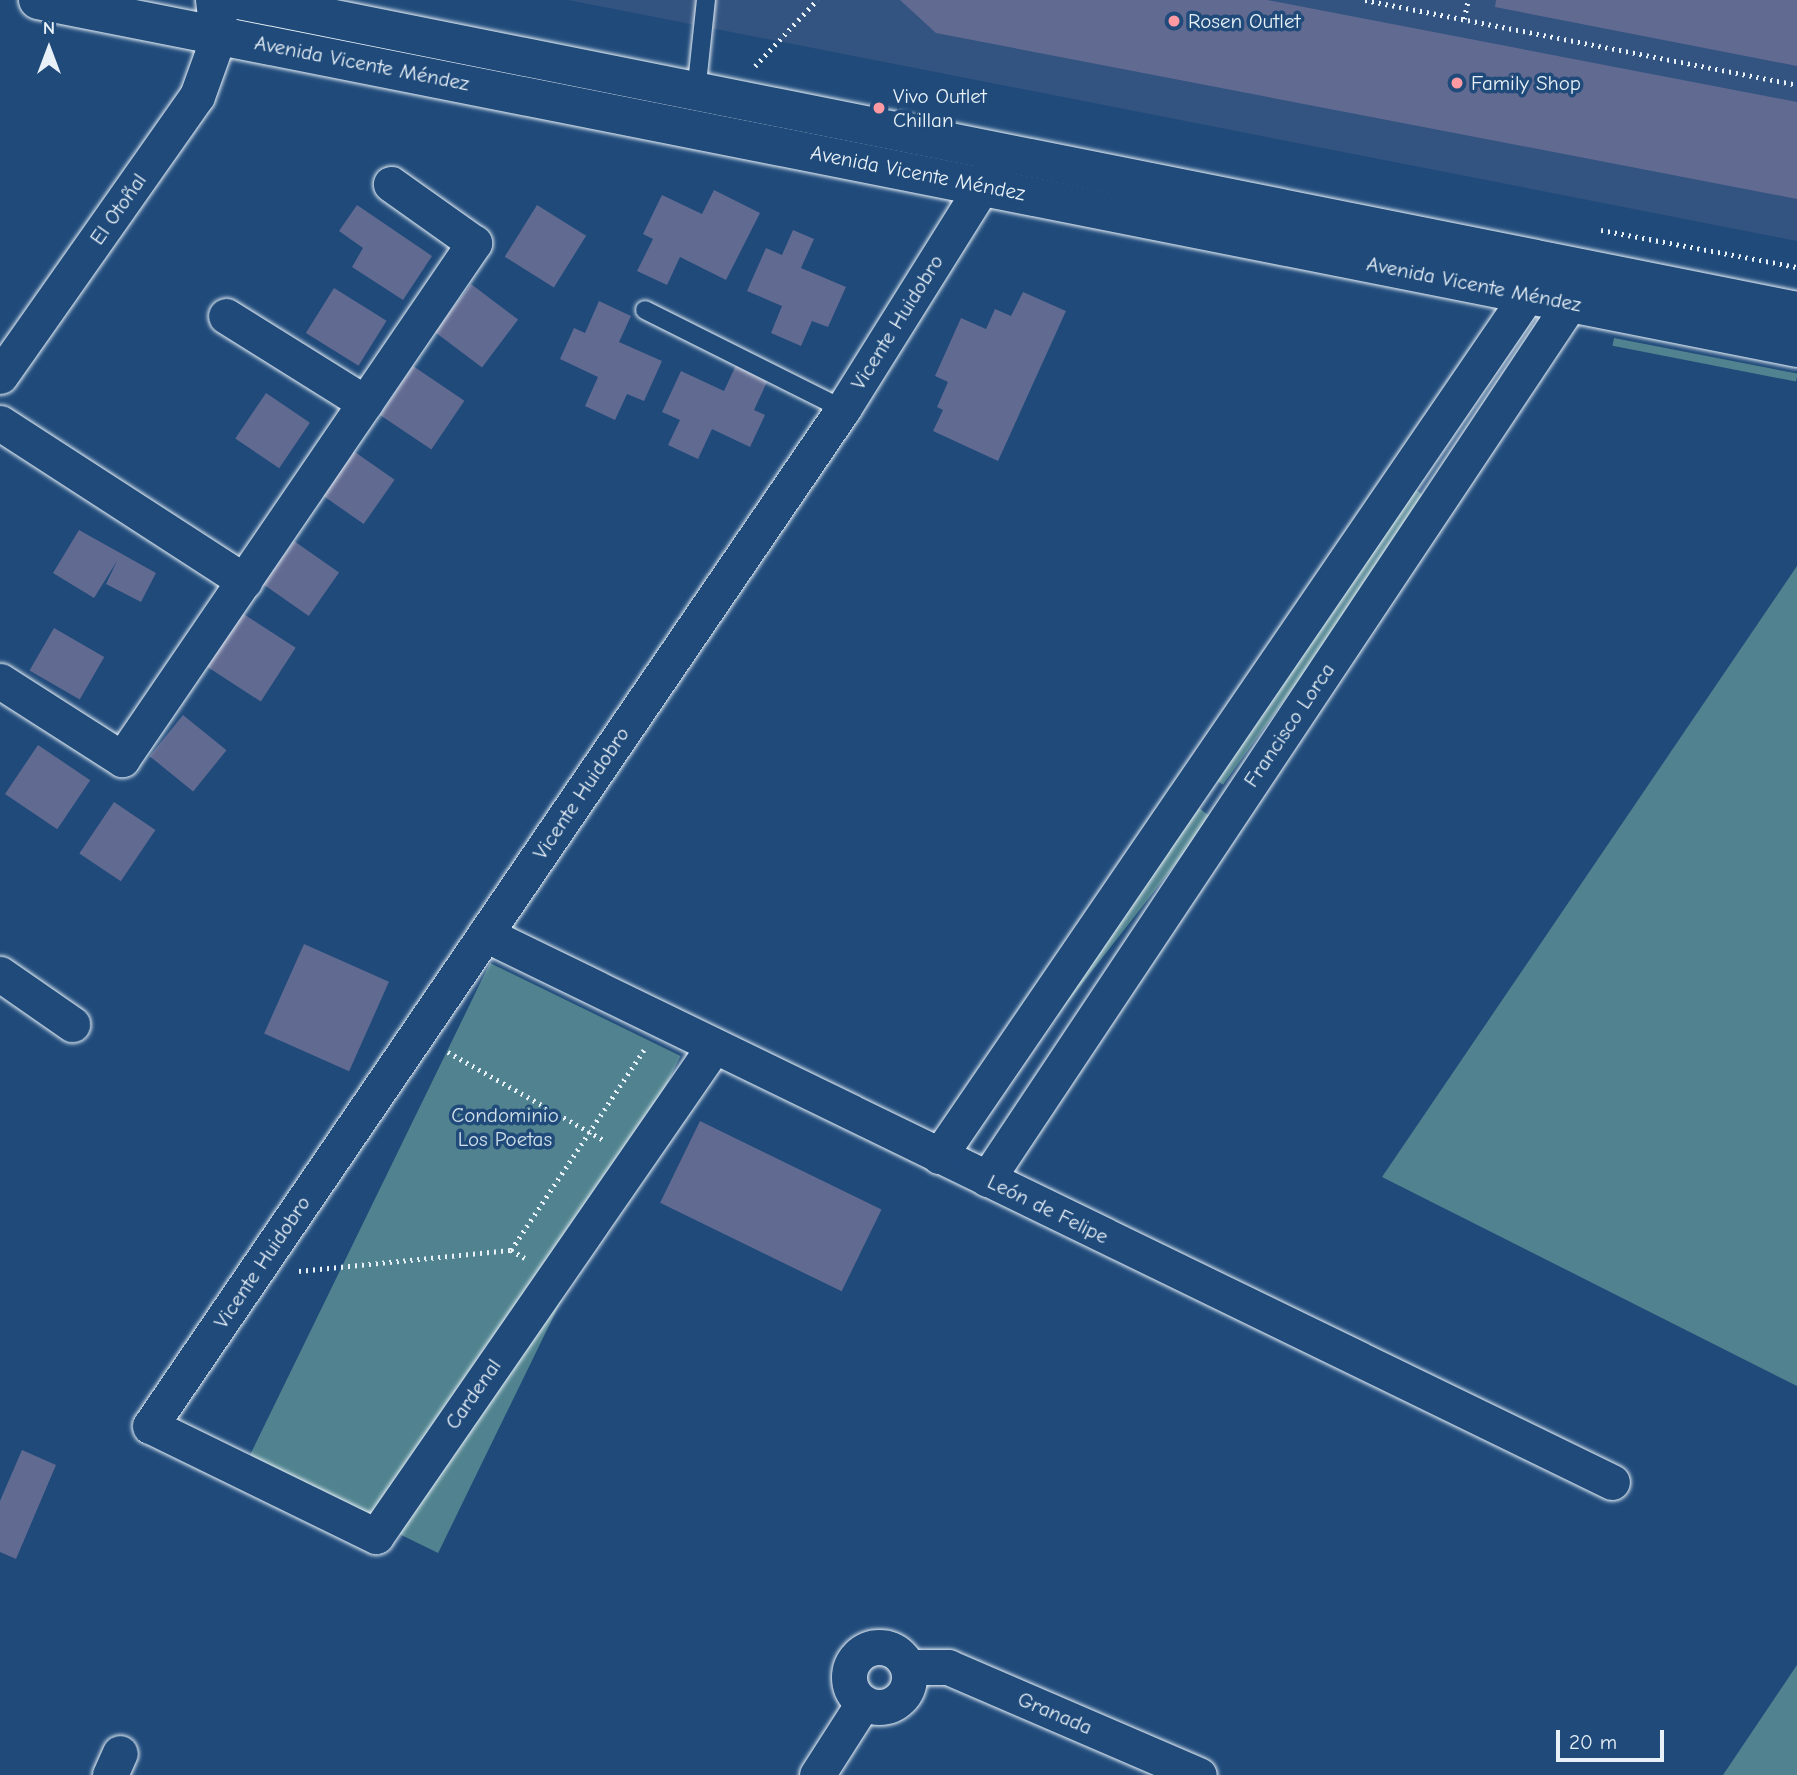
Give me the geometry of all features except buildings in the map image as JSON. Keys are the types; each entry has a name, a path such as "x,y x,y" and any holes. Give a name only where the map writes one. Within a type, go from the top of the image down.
{"main road":[{"name":"Avenida Vicente Méndez","path":"38,0 235,7 696,93 1797,311"},
{"name":"Avenida Vicente Méndez","path":"235,7 983,186 1797,348"}],"street":[{"name":"El Otoñal","path":"0,376 197,96 235,7"},
{"name":"Vicente Huidobro","path":"150,1426 842,409 1003,153"},
{"path":"0,681 122,759 474,243 391,184"},
{"path":"939,1156 1548,263"},
{"name":"Francisco Lorca","path":"986,1179 1592,271"},
{"path":"226,316 365,403"},
{"path":"0,423 244,581"},
{"path":"1193,785 1231,813"},
{"name":"León de Felipe","path":"485,934 1612,1482"},
{"path":"0,974 72,1024"},
{"name":"Cardenal","path":"150,1426 376,1536 714,1046"},
{"path":"875,1647 895,1651 908,1667 909,1685 898,1701 881,1708 863,1703 849,1676 865,1650 875,1647"},
{"name":"Granada","path":"908,1667 948,1667 1199,1775"},
{"path":"817,1775 863,1703"}],"lane":[{"path":"696,93 706,0"},
{"path":"645,310 842,409"}],"path":[{"path":"752,69 817,0"},
{"path":"1365,0 1797,85"},
{"path":"1464,19 1468,0"},
{"path":"253,1275 511,1250 663,1021"},
{"path":"416,1035 636,1159"}],"shaded area":[{"name":"Vivo Outlet Chillan","path":"568,0 1797,0 1797,241"}],"green space":[{"path":"1614,338 1797,374 1796,382 1612,346"},
{"path":"1416,490 1430,500 1223,785 1209,775"},
{"path":"1797,566 1797,1386 1382,1177"},
{"path":"1199,808 1212,818 963,1136 950,1126"},
{"name":"Condominio Los Poetas","path":"490,963 681,1056 438,1553 248,1460"},
{"path":"1797,1665 1797,1775 1723,1775"}],"place":[{"name":"Rosen Outlet","path":"1174,21"},
{"name":"Family Shop","path":"1457,83"},
{"name":"Vivo Outlet Chillan","path":"879,108"}]}
